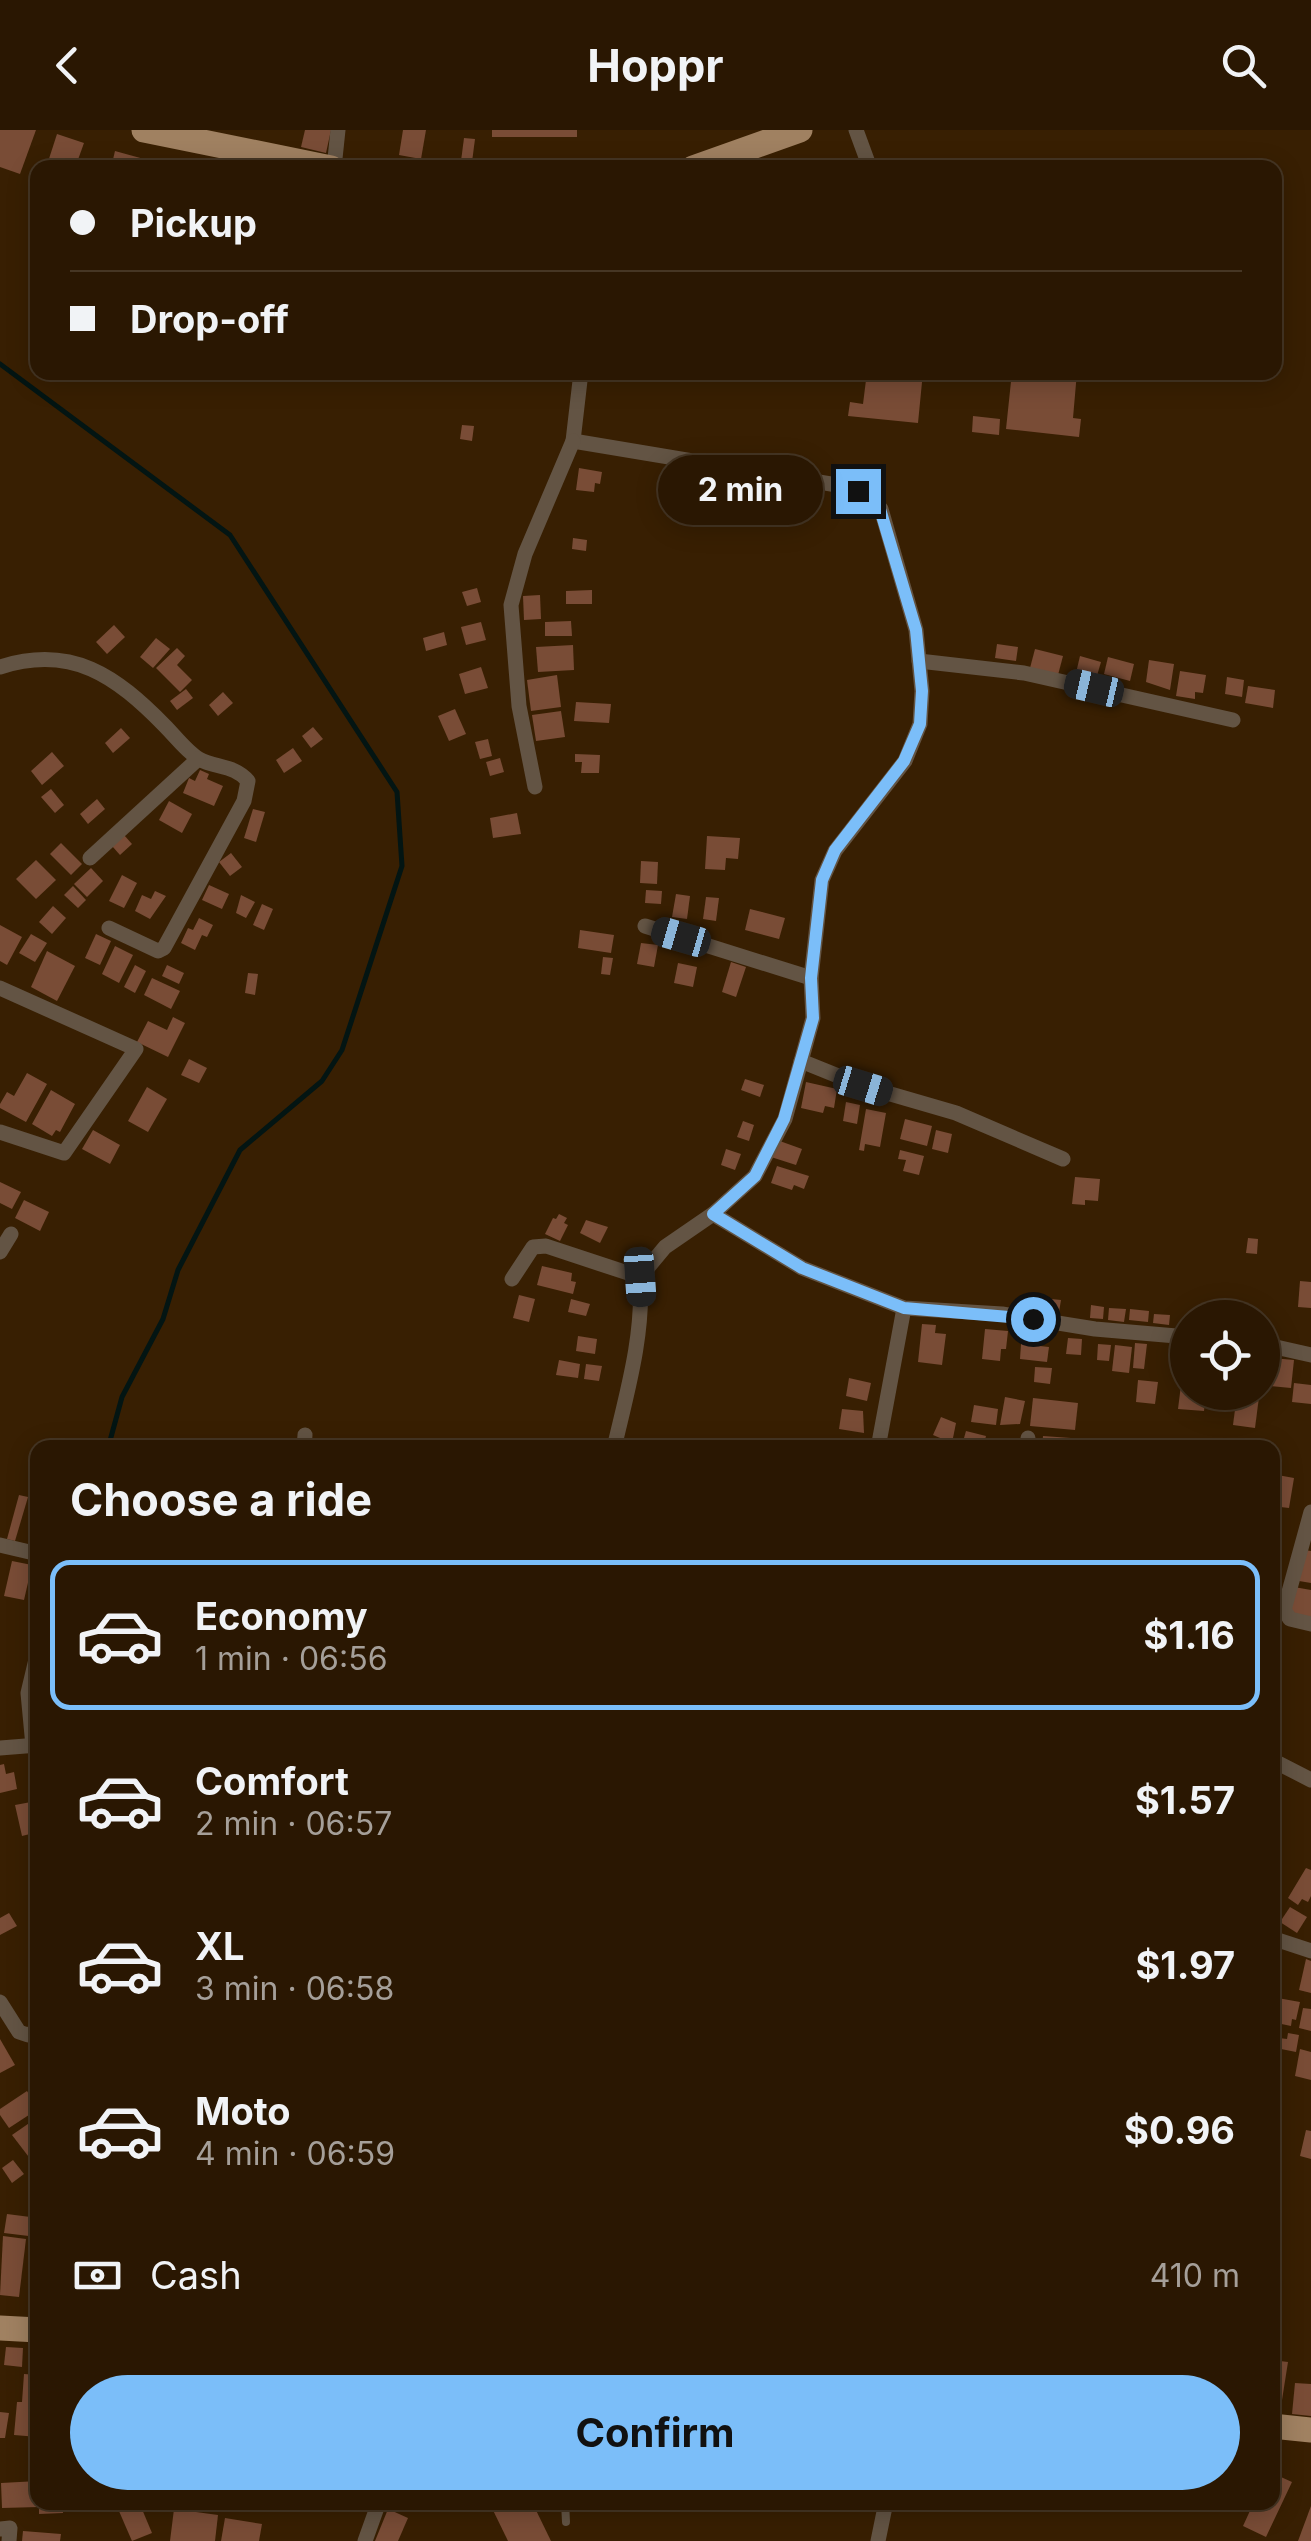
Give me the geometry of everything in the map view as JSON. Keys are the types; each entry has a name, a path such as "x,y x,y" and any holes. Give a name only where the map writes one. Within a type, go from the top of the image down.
{"main road":[{"path":"144,130 292,160"},
{"path":"716,160 800,130"},
{"path":"0,2328 30,2330"},
{"path":"1280,2427 1311,2430"}],"street":[{"path":"333,160 338,130"},
{"path":"856,130 867,160"},
{"path":"535,788 520,706 511,605 524,554 573,440 581,380"},
{"path":"573,440 838,485 870,497 886,526 916,630 919,661 920,724 904,761 835,850 822,880 811,978 813,1018 784,1119 755,1176 713,1214 665,1247 640,1277 642,1302 632,1370 616,1440"},
{"path":"0,667 27,658 56,659 94,668 131,691 198,758 241,772 248,780 244,801 164,948 150,948 109,928"},
{"path":"919,661 1024,673 1233,720"},
{"path":"90,858 198,758"},
{"path":"645,926 811,978"},
{"path":"0,988 136,1049 64,1154 0,1132"},
{"path":"801,1061 863,1086 956,1114 1063,1159"},
{"path":"713,1214 802,1268 904,1308 1002,1314 1170,1336"},
{"path":"0,1252 11,1234"},
{"path":"512,1279 533,1246 546,1246 640,1277"},
{"path":"879,1440 904,1308"},
{"path":"1280,1348 1311,1355"},
{"path":"1311,1512 1284,1610 1290,1619 1311,1624"},
{"path":"0,1544 30,1552"},
{"path":"0,1748 30,1745"},
{"path":"1280,1764 1311,1780"},
{"path":"1280,1941 1311,1951"},
{"path":"0,2002 19,2032 30,2034"},
{"path":"366,2541 376,2510"},
{"path":"878,2541 884,2510"},
{"path":"0,2528 10,2528 9,2541"}],"lane":[{"path":"565,2510 566,2522"}],"building":[{"path":"0,130 36,130 20,174 0,167"},
{"path":"305,130 331,130 326,153 301,147"},
{"path":"403,130 426,130 421,159 399,155"},
{"path":"492,130 577,130 577,137 492,137"},
{"path":"57,134 84,143 78,160 49,160"},
{"path":"464,138 475,139 472,160 461,160"},
{"path":"115,151 144,159 144,160 113,160"},
{"path":"866,380 922,380 918,423 848,416 850,402 863,404"},
{"path":"1011,380 1076,380 1073,418 1081,419 1079,437 1006,429"},
{"path":"973,416 1000,419 999,435 972,432"},
{"path":"462,425 474,426 472,441 460,439"},
{"path":"579,468 602,472 594,492 576,490"},
{"path":"573,538 587,540 586,551 572,549"},
{"path":"477,588 481,602 467,606 462,592"},
{"path":"592,590 592,604 566,604 566,591"},
{"path":"540,595 541,619 524,620 523,596"},
{"path":"571,621 572,636 545,636 545,622"},
{"path":"481,622 486,640 466,645 461,627"},
{"path":"114,625 125,637 107,654 96,642"},
{"path":"444,632 447,645 426,651 423,638"},
{"path":"156,638 170,649 153,668 140,657"},
{"path":"997,644 1018,647 1016,661 995,658"},
{"path":"573,645 574,670 538,672 536,647"},
{"path":"177,648 185,656 177,665 192,680 180,692 156,668"},
{"path":"1035,649 1063,656 1058,675 1030,668"},
{"path":"1080,656 1101,662 1096,679 1076,673"},
{"path":"1108,657 1134,664 1130,681 1104,674"},
{"path":"1149,660 1174,664 1170,690 1146,682"},
{"path":"481,667 488,688 465,694 459,674"},
{"path":"1180,671 1206,675 1203,693 1195,692 1195,699 1176,696"},
{"path":"557,675 561,707 531,711 527,680"},
{"path":"1227,677 1244,680 1242,697 1225,694"},
{"path":"1248,686 1275,690 1273,708 1245,703"},
{"path":"186,689 193,698 177,710 170,701"},
{"path":"223,692 233,703 218,716 209,705"},
{"path":"576,702 611,704 609,723 574,721"},
{"path":"455,709 466,734 449,741 438,716"},
{"path":"561,711 565,737 536,741 532,715"},
{"path":"313,727 323,739 311,748 302,736"},
{"path":"121,728 130,738 113,753 105,743"},
{"path":"488,739 492,756 480,759 475,742"},
{"path":"293,748 302,761 284,773 276,760"},
{"path":"52,752 64,766 42,785 31,771"},
{"path":"575,754 600,755 599,773 581,773 582,762 575,762"},
{"path":"500,758 504,772 490,776 486,762"},
{"path":"200,770 209,774 207,779 223,786 214,806 183,793 189,778 195,781"},
{"path":"51,789 64,805 55,813 41,797"},
{"path":"97,799 105,809 88,824 80,814"},
{"path":"169,801 192,814 182,833 159,820"},
{"path":"253,809 265,812 256,842 244,838"},
{"path":"517,813 521,834 493,838 490,818"},
{"path":"124,835 132,844 120,855 112,846"},
{"path":"707,836 740,838 738,859 726,858 725,870 705,869"},
{"path":"61,843 82,864 71,875 50,854"},
{"path":"231,853 242,867 230,876 219,862"},
{"path":"36,860 56,880 36,899 16,879"},
{"path":"641,861 658,862 657,884 640,883"},
{"path":"91,868 103,881 87,897 74,884"},
{"path":"122,875 137,883 124,908 109,901"},
{"path":"209,885 229,894 222,909 202,900"},
{"path":"73,886 86,900 78,908 64,895"},
{"path":"646,890 662,891 661,904 645,903"},
{"path":"155,891 166,896 150,919 135,911 142,895 151,899"},
{"path":"676,894 690,896 687,919 672,917"},
{"path":"241,895 255,902 246,918 236,913"},
{"path":"706,897 719,898 716,921 703,919"},
{"path":"262,904 273,909 264,930 253,925"},
{"path":"53,906 66,918 52,934 39,922"},
{"path":"750,909 785,918 779,939 745,930"},
{"path":"199,918 213,925 207,937 202,935 195,950 181,943 188,928 193,930"},
{"path":"0,925 22,937 7,965 0,961"},
{"path":"580,930 614,935 611,953 578,948"},
{"path":"31,934 47,943 35,962 19,953"},
{"path":"96,934 111,941 100,965 85,958"},
{"path":"641,943 658,945 654,967 637,964"},
{"path":"115,946 133,955 119,983 102,974"},
{"path":"47,951 75,966 57,1001 31,987"},
{"path":"603,957 613,958 610,975 601,974"},
{"path":"731,962 746,967 736,997 722,992"},
{"path":"678,963 697,967 693,987 674,983"},
{"path":"135,965 146,971 135,993 124,987"},
{"path":"167,965 184,973 179,984 162,976"},
{"path":"248,973 258,974 255,995 245,993"},
{"path":"152,978 180,991 171,1009 144,995"},
{"path":"173,1017 185,1023 168,1057 137,1042 148,1021 167,1030"},
{"path":"189,1059 207,1068 199,1083 181,1075"},
{"path":"27,1073 47,1084 26,1122 0,1108 0,1104 7,1092 14,1096"},
{"path":"745,1079 764,1085 760,1097 741,1090"},
{"path":"806,1082 837,1089 834,1108 825,1106 823,1113 801,1108"},
{"path":"147,1087 167,1099 148,1132 128,1121"},
{"path":"51,1090 75,1104 60,1132 56,1130 52,1136 32,1124"},
{"path":"846,1102 860,1105 857,1124 843,1121"},
{"path":"866,1109 886,1113 880,1147 865,1144 864,1151 859,1150"},
{"path":"905,1119 932,1126 927,1146 900,1139"},
{"path":"743,1121 754,1125 749,1141 737,1137"},
{"path":"93,1130 120,1145 110,1164 82,1149"},
{"path":"936,1130 952,1134 948,1153 932,1149"},
{"path":"777,1140 802,1149 796,1165 771,1157"},
{"path":"726,1149 741,1154 735,1170 721,1165"},
{"path":"900,1150 924,1156 919,1175 903,1171 906,1160 898,1159"},
{"path":"777,1166 809,1176 804,1189 794,1185 792,1190 771,1183"},
{"path":"1075,1177 1100,1179 1098,1201 1072,1204"},
{"path":"0,1182 21,1192 12,1209 0,1203"},
{"path":"24,1200 49,1212 40,1231 15,1218"},
{"path":"559,1214 567,1218 564,1223 568,1225 560,1241 545,1234"},
{"path":"586,1220 608,1227 600,1243 580,1233"},
{"path":"1248,1238 1258,1239 1257,1254 1246,1253"},
{"path":"542,1266 572,1273 571,1281 576,1282 573,1294 537,1285"},
{"path":"1300,1281 1311,1282 1311,1308 1298,1307"},
{"path":"519,1295 535,1299 529,1322 513,1318"},
{"path":"1041,1298 1061,1300 1059,1312 1040,1310"},
{"path":"571,1299 590,1304 586,1316 568,1312"},
{"path":"1091,1305 1104,1307 1103,1319 1090,1318"},
{"path":"1109,1308 1126,1309 1124,1322 1108,1320"},
{"path":"1130,1309 1149,1311 1148,1322 1129,1320"},
{"path":"1154,1314 1170,1315 1169,1325 1153,1323"},
{"path":"922,1324 936,1325 935,1333 946,1334 942,1365 918,1362"},
{"path":"985,1329 1008,1331 1000,1361 982,1359"},
{"path":"578,1336 597,1339 595,1354 576,1351"},
{"path":"1068,1338 1082,1339 1081,1355 1066,1354"},
{"path":"1135,1343 1147,1344 1144,1369 1133,1368"},
{"path":"1021,1344 1049,1347 1047,1362 1020,1359"},
{"path":"1098,1344 1111,1345 1109,1361 1097,1360"},
{"path":"1115,1345 1132,1347 1129,1373 1112,1371"},
{"path":"1280,1359 1294,1360 1291,1388 1280,1387"},
{"path":"559,1360 580,1364 578,1378 556,1375"},
{"path":"586,1364 602,1366 599,1381 584,1379"},
{"path":"1035,1367 1052,1368 1050,1384 1034,1382"},
{"path":"849,1378 871,1383 867,1401 846,1396"},
{"path":"1138,1380 1158,1382 1155,1404 1136,1402"},
{"path":"1294,1383 1311,1385 1311,1404 1292,1402"},
{"path":"1005,1397 1025,1401 1020,1424 1000,1425"},
{"path":"1033,1398 1078,1403 1075,1430 1030,1426"},
{"path":"974,1405 998,1409 996,1425 971,1422"},
{"path":"842,1409 863,1411 864,1433 839,1429"},
{"path":"1235,1410 1257,1410 1255,1428 1233,1425"},
{"path":"941,1417 956,1423 953,1440 933,1435"},
{"path":"966,1431 986,1436 985,1440 963,1440"},
{"path":"1043,1436 1071,1438 1071,1440 1043,1440"},
{"path":"1280,1475 1294,1478 1289,1508 1280,1507"},
{"path":"19,1495 28,1497 15,1541 7,1539"},
{"path":"1304,1550 1311,1551 1311,1583 1299,1581"},
{"path":"12,1561 30,1565 24,1600 4,1596"},
{"path":"1294,1587 1311,1590 1311,1617 1290,1614"},
{"path":"4,1764 6,1774 14,1772 17,1789 0,1793 0,1765"},
{"path":"30,1802 30,1834 22,1836 15,1805"},
{"path":"1306,1868 1311,1870 1311,1896 1308,1902 1302,1899 1298,1905 1288,1898"},
{"path":"1290,1907 1307,1917 1297,1933 1280,1922"},
{"path":"9,1913 17,1926 0,1935 0,1918"},
{"path":"1306,1959 1311,1961 1311,1993 1299,1990"},
{"path":"1280,1998 1300,2002 1291,2026 1280,2024"},
{"path":"1303,2008 1311,2009 1311,2031 1299,2028"},
{"path":"1288,2033 1299,2035 1296,2052 1280,2049 1280,2038 1287,2039"},
{"path":"0,2039 15,2065 0,2073"},
{"path":"1300,2049 1311,2052 1311,2080 1295,2076"},
{"path":"27,2091 30,2096 30,2114 9,2128 0,2109"},
{"path":"30,2123 30,2159 12,2135"},
{"path":"1306,2130 1311,2131 1311,2159 1300,2156"},
{"path":"13,2160 24,2174 12,2183 2,2168"},
{"path":"7,2214 30,2217 30,2236 4,2233"},
{"path":"3,2236 26,2239 19,2297 0,2295"},
{"path":"6,2347 23,2348 22,2367 4,2365"},
{"path":"1280,2361 1288,2362 1280,2400"},
{"path":"24,2374 30,2374 30,2436 14,2435 17,2402 22,2402"},
{"path":"1295,2383 1311,2384 1311,2416 1292,2414"},
{"path":"0,2412 9,2413 5,2438 0,2438"},
{"path":"1280,2477 1292,2482 1280,2507"},
{"path":"30,2481 30,2507 2,2508 1,2483"},
{"path":"1311,2506 1311,2541 1298,2541"},
{"path":"39,2510 63,2510 63,2513 39,2514"},
{"path":"118,2510 142,2510 152,2533 132,2541"},
{"path":"174,2510 218,2515 215,2541 170,2541"},
{"path":"388,2510 408,2518 398,2541 375,2541"},
{"path":"493,2510 536,2510 551,2541 508,2541"},
{"path":"1250,2510 1279,2510 1266,2537 1243,2526"},
{"path":"225,2518 262,2524 259,2541 221,2541"},
{"path":"23,2531 61,2534 60,2541 22,2541"}],"waterway":[{"path":"0,364 230,535 397,792 402,866 342,1050 322,1081 240,1150 178,1270 163,1319 122,1397 110,1440"}],"route":[{"path":"858,491 880,509 916,630 922,691 920,724 904,761 835,850 822,880 811,978 813,1018 784,1119 755,1176 713,1214 802,1268 904,1308 1033,1319"}]}
